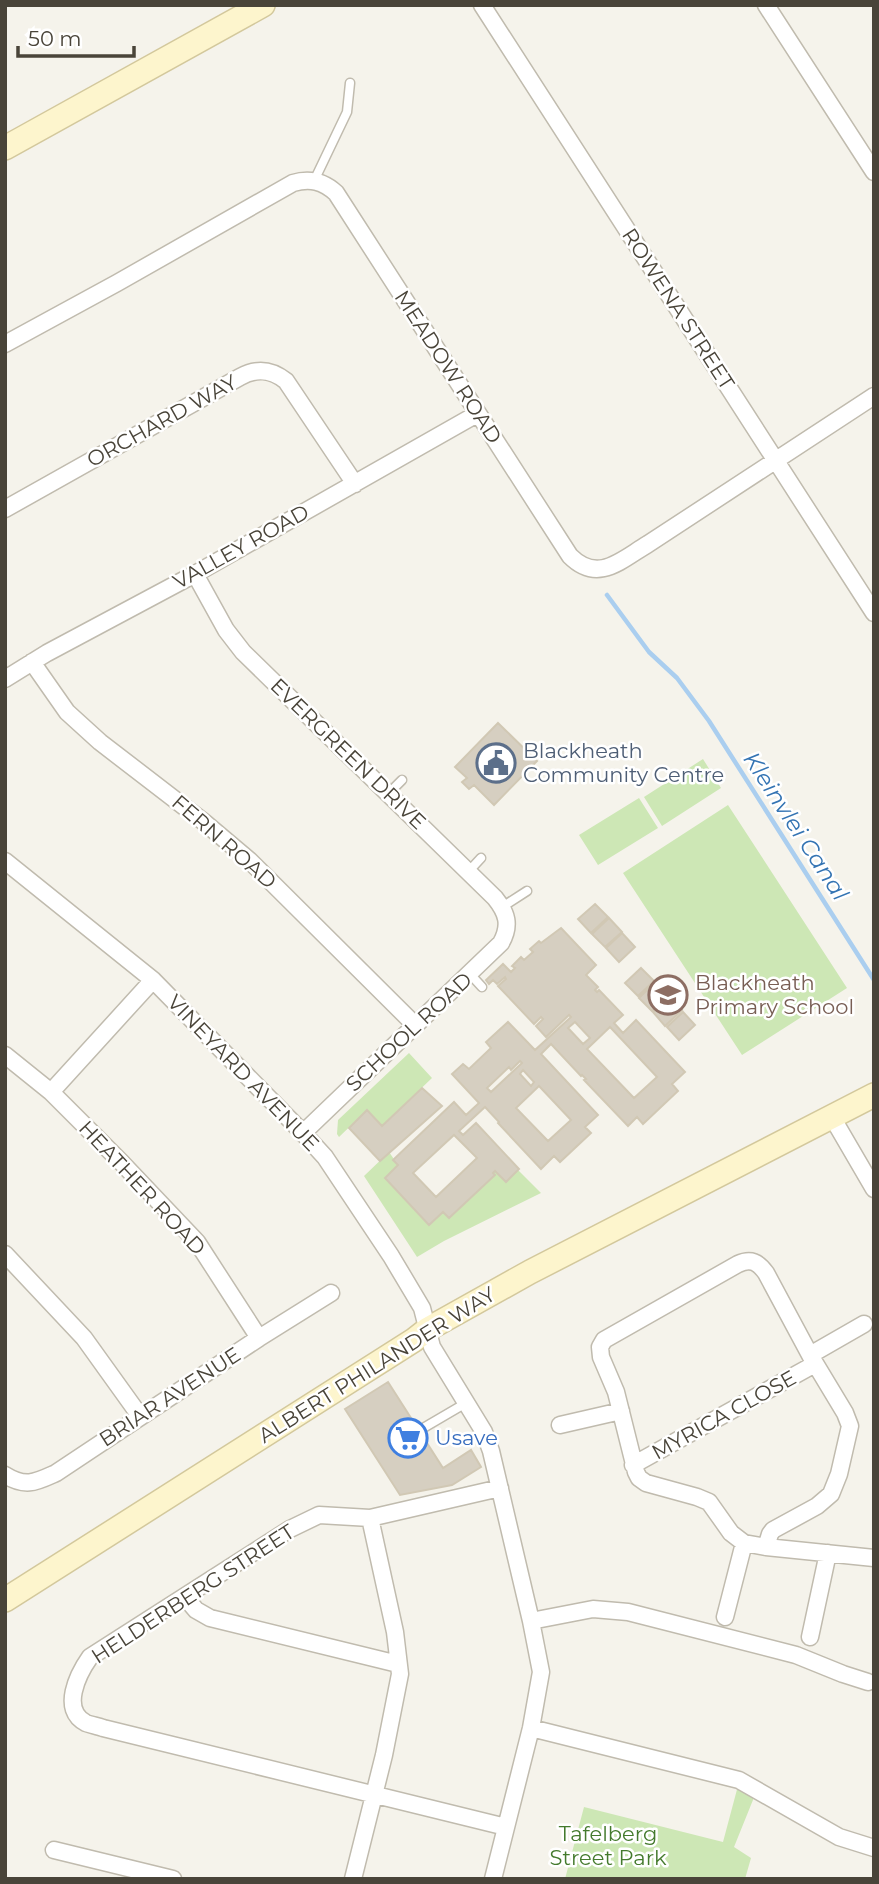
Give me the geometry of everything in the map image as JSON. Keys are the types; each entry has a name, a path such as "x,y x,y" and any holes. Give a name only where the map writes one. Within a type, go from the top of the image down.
{"street":[{"path":"5,148 263,5"},
{"name":"ROWENA STREET","path":"482,5 874,613"},
{"path":"766,5 874,172"},
{"path":"5,344 293,183 314,181"},
{"name":"MEADOW ROAD","path":"314,181 324,184 336,193 570,556 590,569 602,570 612,566 874,396"},
{"name":"ORCHARD WAY","path":"5,509 246,374 262,370 278,375 286,381 355,484"},
{"name":"VALLEY ROAD","path":"5,679 477,414"},
{"name":"EVERGREEN DRIVE","path":"195,574 226,630 243,652 502,907 506,913 508,927"},
{"name":"FERN ROAD","path":"32,662 67,712 249,860 415,1025"},
{"name":"VINEYARD AVENUE","path":"5,861 153,980 325,1157 422,1308 432,1347 484,1432 500,1488 541,1672 531,1728 493,1879"},
{"name":"SCHOOL ROAD","path":"303,1133 501,943 508,927"},
{"path":"51,1092 153,980"},
{"name":"HEATHER ROAD","path":"5,1055 51,1092 197,1242 259,1338"},
{"name":"ALBERT PHILANDER WAY","path":"5,1600 428,1329 530,1272 874,1095"},
{"path":"832,1117 874,1189"},
{"path":"5,1254 84,1338 140,1416"},
{"path":"766,1547 773,1530 828,1498 835,1488 850,1426 762,1268 755,1262 743,1261 604,1340 600,1347 639,1478 646,1483 709,1502 731,1533 744,1543 766,1547 874,1558"},
{"name":"BRIAR AVENUE","path":"5,1475 21,1482 34,1483 56,1473 331,1293"},
{"name":"MYRICA CLOSE","path":"634,1465 812,1360 864,1324"},
{"path":"560,1425 621,1411"},
{"name":"HELDERBERG STREET","path":"500,1488 370,1518 314,1516 90,1657 76,1681 73,1699 74,1708 86,1723 506,1827"},
{"path":"353,1879 384,1755 400,1674 395,1632 370,1518"},
{"path":"725,1617 744,1543"},
{"path":"810,1637 828,1553"},
{"path":"185,1597 196,1610 210,1618 398,1664"},
{"path":"531,1621 583,1610 628,1612 796,1655 872,1684"},
{"path":"531,1728 739,1780 839,1837 874,1848"},
{"path":"54,1850 173,1879"}],"lane":[{"path":"314,181 347,111 350,83"},
{"path":"388,794 402,780"},
{"path":"468,872 481,858"},
{"path":"502,907 527,891"},
{"path":"470,974 482,986"},
{"path":"425,1427 466,1403"}],"green space":[{"path":"703,759 721,788 662,826 644,797"},
{"path":"639,798 658,828 598,865 579,835"},
{"path":"728,805 847,988 742,1055 623,873"},
{"path":"409,1053 432,1078 382,1126 367,1110 339,1137 338,1120"},
{"path":"389,1152 398,1165 385,1178 429,1225 443,1212 449,1218 495,1171 506,1182 518,1170 541,1193 417,1257 364,1176"},
{"name":"Tafelberg Street Park","path":"739,1782 757,1790 734,1847 751,1858 745,1879 565,1879 584,1807 723,1842"}],"building":[{"path":"498,723 537,761 494,805 474,785 469,789 462,782 467,778 455,767"},
{"path":"595,904 608,917 591,933 578,919"},
{"path":"609,918 622,932 605,947 592,934"},
{"path":"561,928 596,965 586,975 598,987 595,990 599,990 623,1015 614,1023 623,1033 636,1020 685,1072 672,1084 678,1091 643,1124 637,1117 628,1126 551,1044 541,1054 598,1115 585,1127 591,1133 560,1162 554,1156 541,1169 485,1107 459,1131 463,1135 476,1123 519,1169 506,1182 495,1171 495,1175 449,1218 443,1212 429,1225 385,1178 398,1165 393,1160 454,1102 466,1115 479,1103 452,1074 463,1064 469,1069 491,1048 486,1042 508,1022 535,1050 571,1017 569,1015 546,1037 536,1026 543,1019 541,1017 534,1024 498,986 505,977 497,984 493,980 489,984 486,980 503,964 511,972 515,968 512,966 521,957 524,960 533,952 530,949 539,941 541,943","holes":["575,1022 590,1038 583,1044 568,1028","610,1027 657,1077 634,1098 587,1049","520,1061 522,1063 491,1092 487,1088 509,1067 511,1070","523,1070 534,1082 531,1086 520,1074","539,1086 571,1120 548,1141 516,1108","454,1135 477,1158 436,1197 413,1173"]},
{"path":"622,933 635,947 619,962 606,948"},
{"path":"641,968 654,981 638,996 625,983"},
{"path":"655,982 668,996 652,1011 639,998"},
{"path":"669,997 682,1010 665,1026 653,1012"},
{"path":"683,1012 695,1025 679,1040 667,1027"},
{"path":"422,1088 442,1106 380,1161 349,1128 367,1110 382,1126"},
{"path":"388,1382 443,1468 471,1450 481,1467 452,1485 400,1495 345,1409"}],"waterway":[{"name":"Kleinvlei Canal","path":"607,595 649,652 677,678 709,721 874,980"}],"place":[{"name":"Blackheath Community Centre","path":"496,763"},
{"name":"Blackheath Primary School","path":"668,995"},
{"name":"Usave","path":"408,1438"}]}
